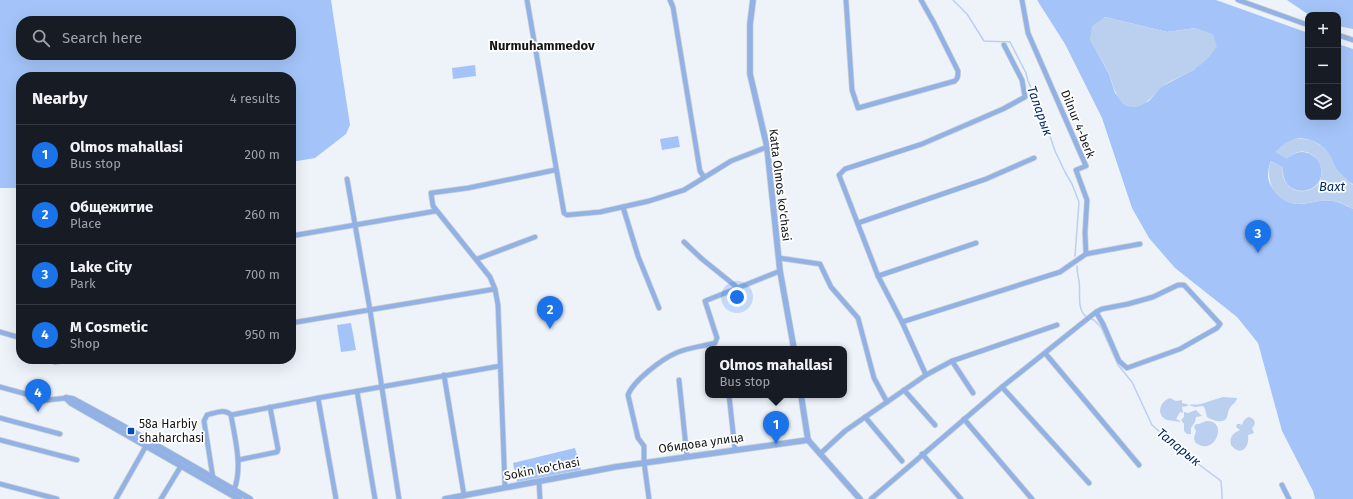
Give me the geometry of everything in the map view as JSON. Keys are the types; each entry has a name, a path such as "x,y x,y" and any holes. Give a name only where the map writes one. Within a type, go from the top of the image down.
{"street":[{"path":"527,0 562,212 567,215 600,212 649,202 684,190 731,161 767,147"},
{"path":"670,0 673,7 700,171 704,177"},
{"name":"Katta Olmos ko'chasi","path":"753,0 750,31 750,74 767,147 780,271 793,346"},
{"path":"846,0 852,90 858,108 955,81 957,79 958,71 921,0"},
{"name":"Dilnur 4-berk","path":"1022,0 1028,33 1086,166 1076,170 1086,200 1086,254"},
{"path":"1238,0 1305,24"},
{"path":"1341,36 1353,40"},
{"path":"926,375 902,322 878,276 839,175 845,169 922,144 1004,109 1025,97 1022,80 1004,45"},
{"path":"858,223 986,179 1034,158"},
{"path":"505,487 498,305 495,289 490,277 432,206 431,193 468,188 555,170"},
{"path":"347,179 370,310 399,499"},
{"path":"623,207 638,256 659,308"},
{"path":"296,235 436,211"},
{"path":"476,259 534,238"},
{"path":"684,242 702,259 738,288"},
{"path":"878,276 976,243"},
{"path":"902,322 1060,272 1086,254 1140,244"},
{"path":"779,258 820,264 831,287 858,318 874,378 887,402"},
{"path":"649,499 644,462 644,446 638,438 628,395 629,391 642,375 676,352 715,343 717,338 705,301 780,271"},
{"path":"871,499 1002,387 1096,312 1102,309 1153,297 1178,285 1184,285 1220,324 1217,328 1180,350 1127,368 1119,361 1103,324 1096,312"},
{"path":"296,322 495,289"},
{"path":"820,454 845,430 926,375 952,361 1057,326"},
{"path":"0,332 16,337"},
{"path":"1045,353 1139,465"},
{"path":"952,361 973,393"},
{"path":"232,415 318,398 500,366"},
{"path":"444,376 464,495"},
{"path":"679,380 686,457"},
{"path":"0,387 48,400 66,398 73,399 250,499"},
{"path":"1002,387 1089,483"},
{"path":"904,390 935,425"},
{"path":"357,391 375,499"},
{"path":"66,398 71,404 239,499"},
{"path":"318,398 336,499"},
{"path":"729,398 734,450"},
{"path":"801,398 808,440 860,499"},
{"path":"238,460 277,452 278,449 270,407"},
{"path":"213,478 204,417 225,411 232,415 238,460 238,479 234,490"},
{"path":"865,417 902,461"},
{"path":"0,418 60,434"},
{"path":"964,419 1032,499"},
{"path":"0,440 77,460"},
{"name":"Обидова улица","path":"644,462 808,440"},
{"path":"116,499 146,446"},
{"path":"922,454 961,499"},
{"name":"Sokin ko'chasi","path":"444,499 644,462"},
{"path":"161,499 181,466"},
{"path":"539,482 540,499"},
{"path":"0,484 57,499"},
{"path":"1282,485 1289,499"}],"shaded area":[{"path":"0,0 331,0 350,125 346,134 315,158 296,161 296,72 16,72 16,188 0,188"},
{"path":"1037,0 1216,0 1305,32 1305,120 1341,120 1341,45 1353,49 1353,184 1338,172 1324,148 1316,142 1301,138 1296,138 1289,157 1303,152 1309,153 1315,157 1321,167 1321,177 1317,184 1311,189 1304,191 1296,190 1289,186 1284,179 1283,168 1271,161 1268,177 1269,182 1275,192 1288,202 1298,204 1333,201 1353,209 1353,499 1315,499 1313,491 1282,431 1258,343 1237,317 1175,268 1149,238 1132,208 1102,118 1065,44","holes":["1105,17 1167,32 1196,28 1195,69 1161,87 1149,101 1135,107 1124,104 1115,93 1109,74 1090,39"]},
{"path":"1287,0 1353,0 1353,29 1341,27 1341,12 1305,12"},
{"path":"475,65 476,76 453,79 452,68"},
{"path":"678,136 680,147 662,150 660,139"},
{"path":"351,323 356,350 341,352 337,325"},
{"path":"575,448 581,470 517,482 513,463"}],"water":[{"path":"1105,17 1167,32 1196,28 1213,34 1217,46 1207,60 1201,65 1166,84 1144,104 1129,107 1120,101 1117,96 1109,74 1090,39 1092,26"},
{"name":"Baхt","path":"1296,138 1311,140 1322,146 1330,155 1336,169 1353,185 1353,209 1336,201 1320,201 1298,204 1290,203 1278,196 1269,176 1271,161 1283,168 1285,181 1290,187 1296,190 1305,191 1315,187 1320,180 1321,171 1319,163 1314,156 1306,152 1297,152 1287,159 1275,152 1285,143"},
{"path":"1223,397 1237,398 1229,409 1227,417 1223,421 1207,417 1203,406 1195,407 1188,405 1201,404"},
{"path":"1170,398 1176,401 1182,400 1182,403 1187,404 1188,406 1182,407 1183,413 1180,412 1176,419 1180,422 1167,420 1161,415 1161,405"},
{"path":"1196,410 1202,416 1196,417 1191,428 1191,434 1187,434 1184,431 1184,424 1181,420 1184,417 1184,412 1188,413"},
{"path":"1248,417 1254,421 1252,428 1254,433 1248,435 1247,444 1244,449 1241,451 1234,449 1231,445 1231,438 1235,432 1240,430 1236,427 1237,424 1242,425 1244,420"},
{"path":"1206,421 1213,422 1217,426 1218,432 1217,438 1213,443 1208,446 1202,446 1195,442 1194,438 1196,431 1194,427 1196,424"}],"waterway":[{"name":"Таларык","path":"953,0 967,14 984,41 1010,42 1026,73 1055,151 1072,184 1079,202 1075,256"},
{"name":"Таларык","path":"1077,266 1080,306 1081,310 1087,317"},
{"name":"Таларык","path":"1091,319 1101,327 1118,365 1132,382 1152,425 1189,457 1221,481 1222,499"}],"place":[{"name":"Lake City","path":"1258,253"},
{"name":"Общежитие","path":"550,329"},
{"name":"M Cosmetic","path":"38,412"},
{"name":"58a Harbiy shaharchasi","path":"131,431"},
{"name":"Olmos mahallasi","path":"776,444"}],"district":[{"name":"Nurmuhammedov","path":"542,45"}]}
